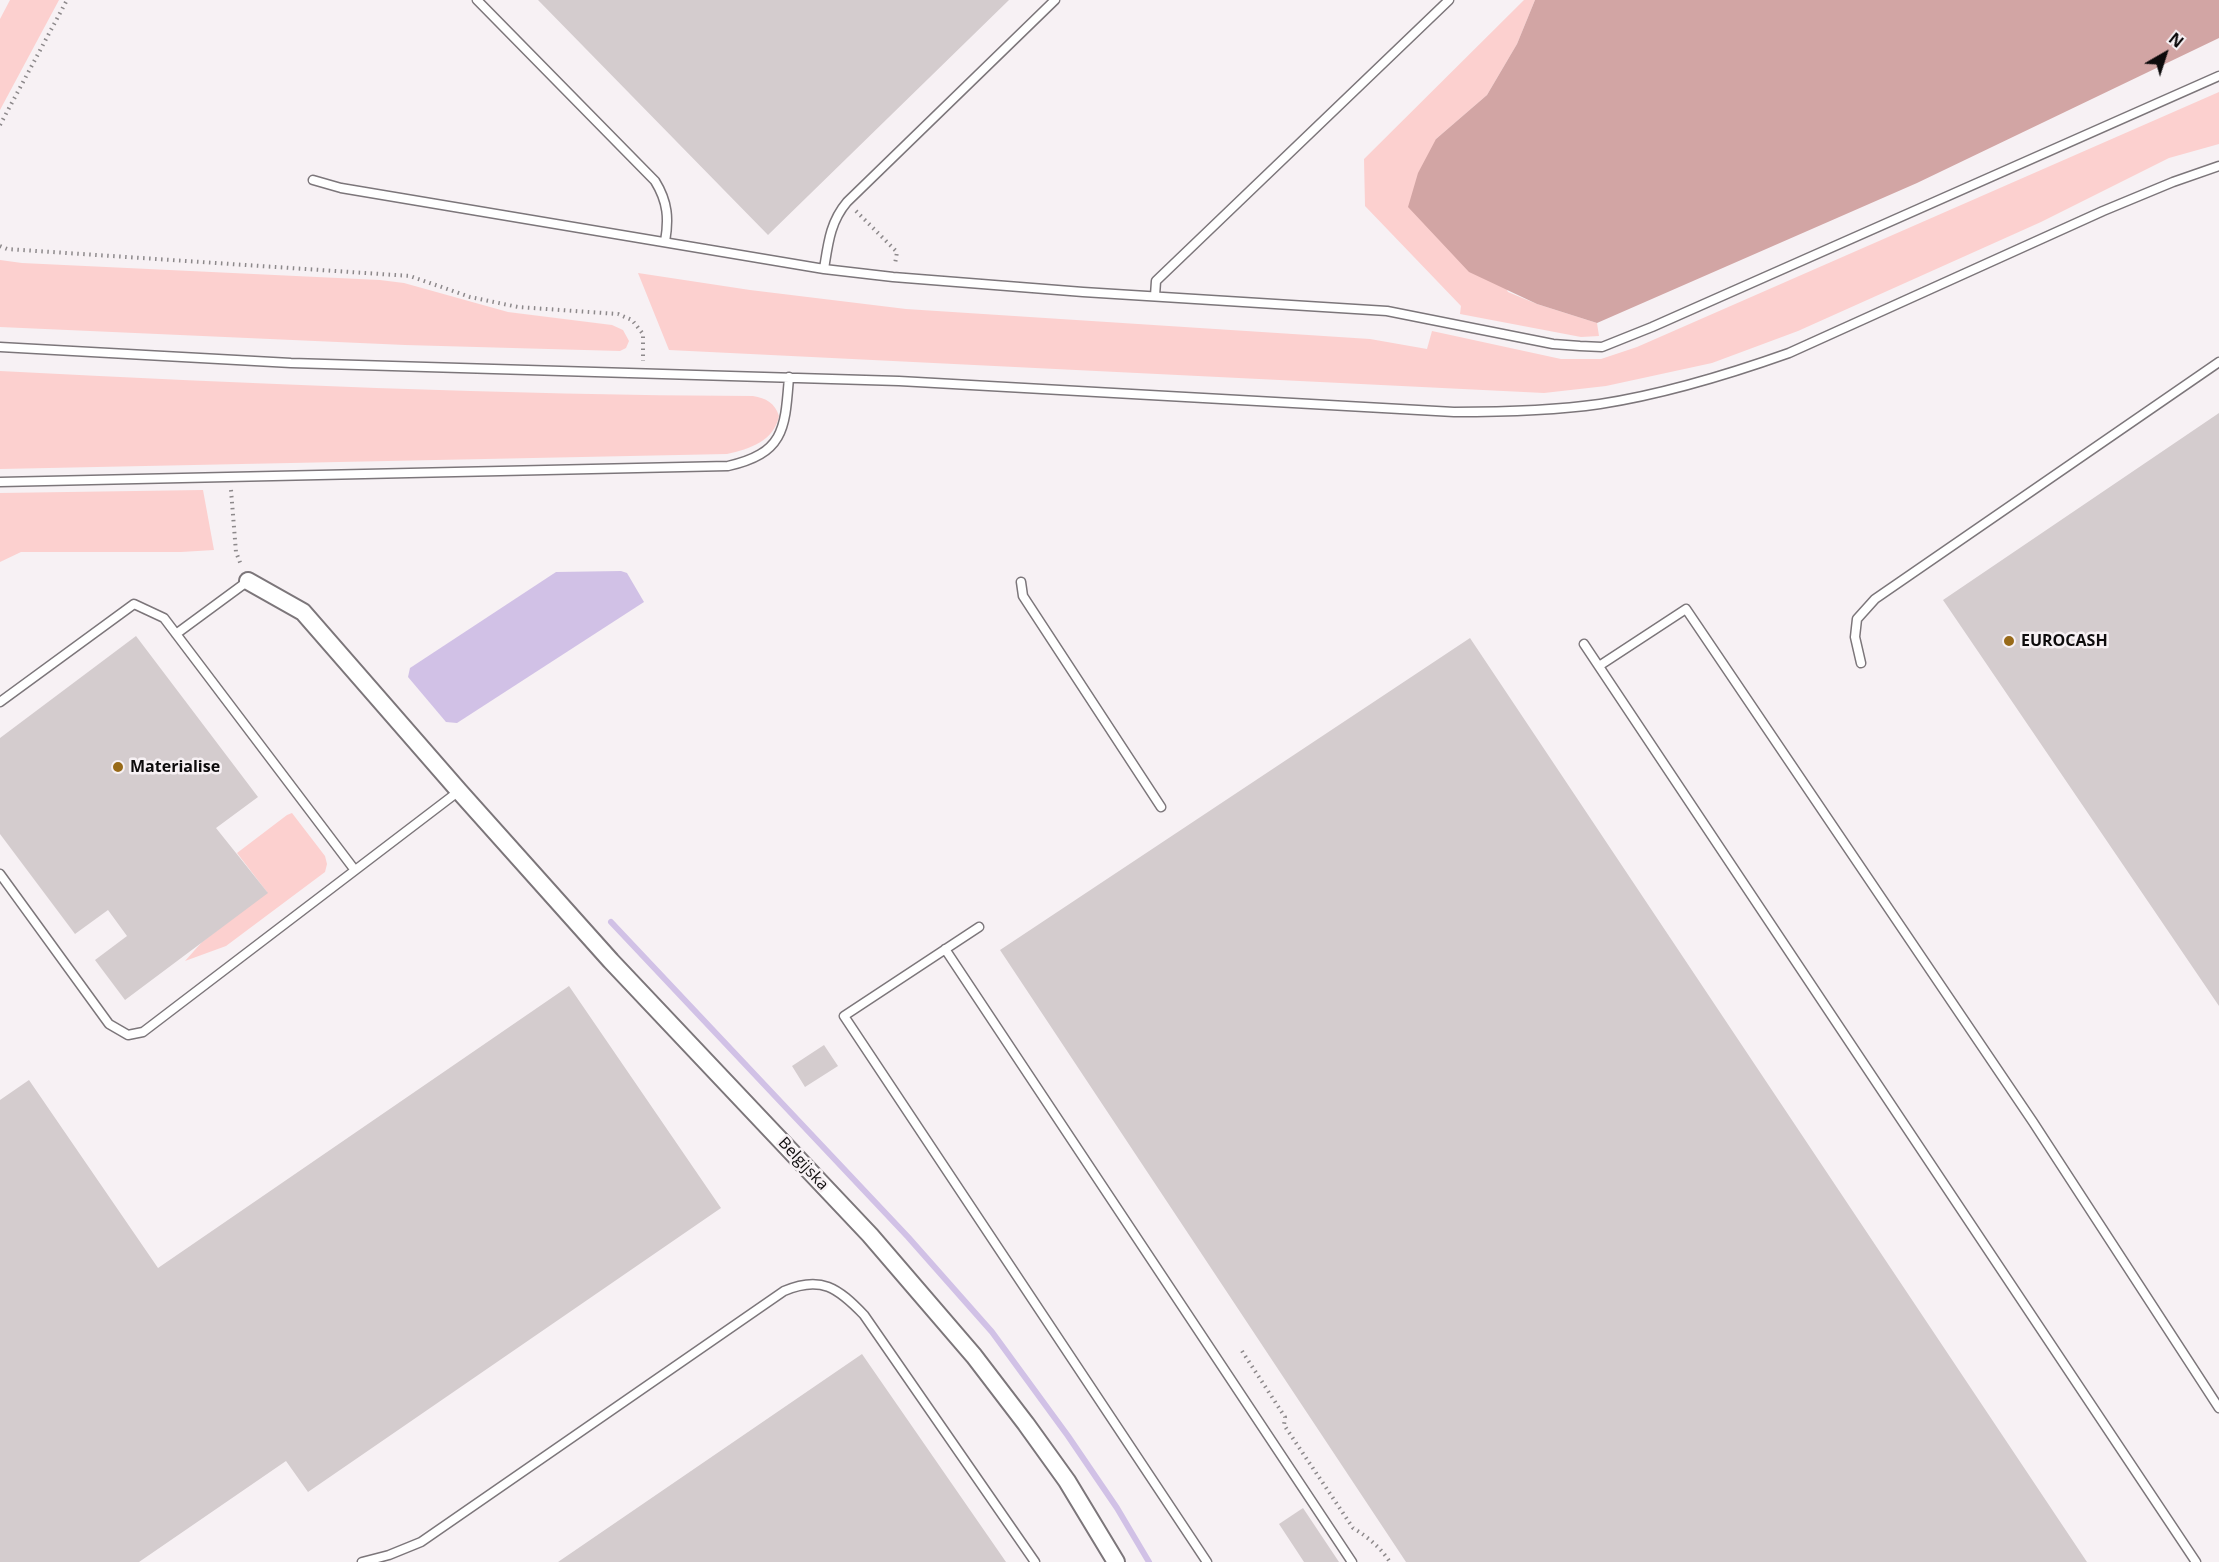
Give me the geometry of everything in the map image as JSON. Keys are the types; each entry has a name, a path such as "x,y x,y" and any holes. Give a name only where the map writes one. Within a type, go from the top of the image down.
{"street":[{"name":"Belgijska","path":"248,581 303,612 611,961 870,1235 974,1356 1067,1481 1116,1562"}],"lane":[{"path":"477,0 655,181 667,207 665,242"},
{"path":"824,269 831,229 837,214 847,202 1054,0"},
{"path":"1155,296 1156,281 1449,0"},
{"path":"313,180 341,188 824,269 893,277 1387,311 1553,344 1602,346 1662,323 2219,76"},
{"path":"0,347 291,363 899,381 1454,412 1498,412 1599,404 1690,385 1789,353 2103,212 2173,182 2219,166"},
{"path":"1861,663 1855,637 1857,619 1875,599 2219,362"},
{"path":"0,482 728,466 748,461 766,450 779,437 785,419 789,377"},
{"path":"176,634 248,581"},
{"path":"1021,582 1023,596 1161,807"},
{"path":"0,702 134,604 164,618 354,869"},
{"path":"1599,666 1686,609 2033,1122 2219,1408"},
{"path":"1584,644 2196,1562"},
{"path":"0,874 109,1024 128,1035 143,1032 459,791"},
{"path":"979,927 844,1016 1207,1562"},
{"path":"945,949 1352,1562"},
{"path":"363,1562 389,1555 421,1542 784,1291 801,1284 812,1283 830,1286 846,1295 864,1315 1035,1562"}],"path":[{"path":"0,125 67,0"},
{"path":"847,202 897,252 893,277"},
{"path":"0,246 19,250 410,276 470,297 518,307 618,314 632,320 643,334 643,373"},
{"path":"230,477 236,552 248,581"},
{"path":"1242,1351 1285,1417 1284,1425 1353,1528 1382,1550 1390,1562"}],"shaded area":[{"path":"10,0 59,0 0,110 0,19"},
{"path":"1524,0 1535,0 1517,44 1487,95 1436,139 1508,292 1597,323 1599,336 1581,337 1460,314 1461,306 1365,206 1364,159"},
{"path":"1535,0 2219,0 2219,38 1917,183 1597,323 1537,304 1469,272 1408,207 1418,173 1436,139 1487,95 1517,44"},
{"path":"2219,92 2219,144 2169,158 2041,222 1798,331 1712,363 1606,386 1544,393 669,350 638,273 750,290 906,309 1370,339 1427,349 1432,331 1561,359 1601,359 1637,347"},
{"path":"0,260 404,283 508,312 612,325 623,330 629,341 626,348 620,351 405,345 0,327"},
{"path":"0,371 376,388 565,394 753,396 769,402 779,416 772,432 766,438 752,446 727,454 0,469"},
{"path":"203,490 214,550 21,552 0,562 0,493"},
{"path":"621,571 627,573 644,602 457,723 446,722 408,677 410,668 556,572"},
{"path":"292,813 325,856 327,864 325,872 226,946 185,961 202,942 267,892 237,853"}],"building":[{"path":"538,0 1009,0 768,235"},
{"path":"2219,413 2219,1006 1943,600"},
{"name":"Materialise","path":"136,636 258,797 216,828 268,893 125,1000 95,960 127,936 108,910 75,934 0,834 0,738"},
{"path":"1470,638 2087,1562 1406,1562 1000,950"},
{"path":"569,986 721,1208 308,1492 286,1461 139,1562 0,1562 0,1100 29,1080 158,1268"},
{"path":"824,1045 838,1066 805,1087 792,1066"},
{"path":"862,1354 1006,1562 558,1562"},
{"path":"1303,1508 1339,1562 1304,1562 1279,1524"}],"waterway":[{"path":"611,922 908,1237 992,1332 1068,1436 1117,1508 1149,1562"}],"place":[{"name":"EUROCASH","path":"2009,641"},
{"name":"Materialise","path":"118,767"}]}
